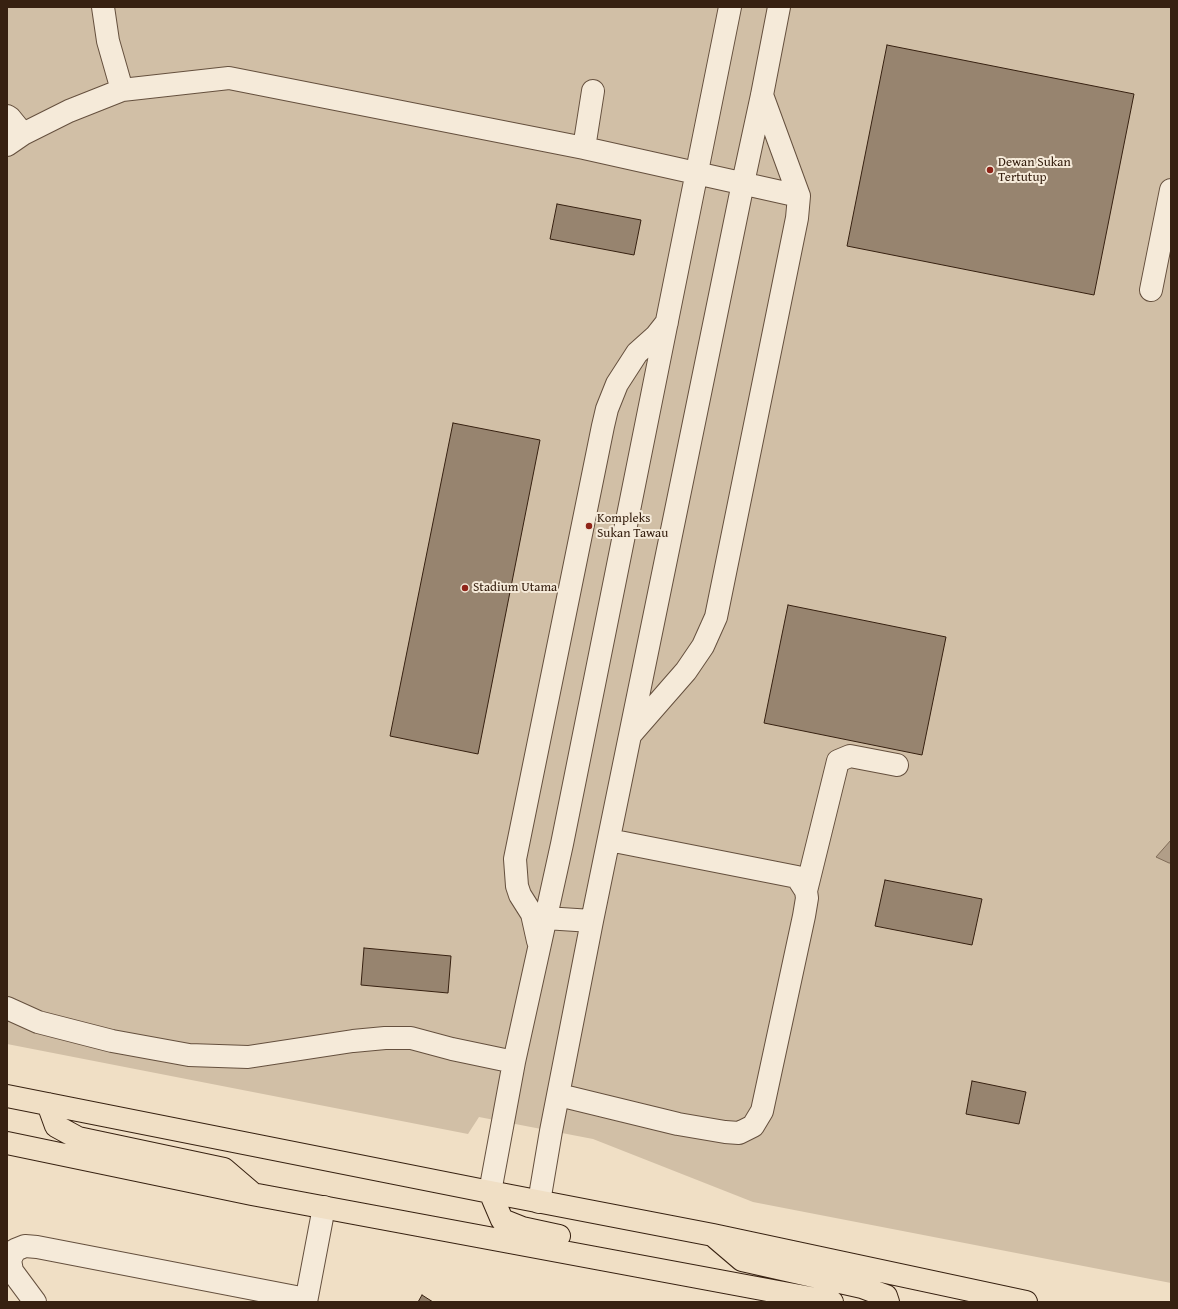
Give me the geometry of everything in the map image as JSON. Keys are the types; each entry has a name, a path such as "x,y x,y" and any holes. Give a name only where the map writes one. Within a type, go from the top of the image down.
{"main road":[{"path":"7,1096 539,1202 713,1235 1026,1302"},
{"path":"48,1104 56,1126 78,1138 224,1169 252,1194"},
{"path":"7,1143 252,1194 832,1302"},
{"path":"490,1192 502,1220 522,1228 680,1261 707,1278"},
{"path":"713,1235 742,1260 862,1287 886,1296 888,1302"}],"lane":[{"path":"103,7 108,41 122,90"},
{"path":"490,1192 514,1062 562,844 730,7"},
{"path":"539,1202 592,921 610,840 779,7"},
{"path":"7,116 10,118 15,139 69,111 122,90 229,78 584,148 799,196"},
{"path":"584,148 593,91"},
{"path":"631,735 686,672 703,646 716,617 797,218 799,196 762,95"},
{"path":"1151,290 1171,190"},
{"path":"540,948 532,914 520,895 517,886 515,859 603,426 610,398 617,384 637,353 656,336 667,322"},
{"path":"559,1095 678,1124 724,1132 739,1132 753,1126 762,1111 804,916 807,898 806,890 838,760 850,756 896,765"},
{"path":"610,840 798,877 806,890"},
{"path":"545,918 592,921"},
{"path":"7,1008 38,1022 112,1040 189,1055 248,1057 385,1038 411,1038 452,1049 514,1062"},
{"path":"35,1302 12,1271 10,1260 15,1250 25,1246 37,1247 306,1300 324,1207"}],"shaded area":[{"name":"Kompleks Sukan Tawau","path":"7,7 1171,7 1171,1283 753,1202 593,1139 479,1117 468,1134 7,1044"},
{"path":"1171,840 1171,863 1169,863 1156,857"}],"building":[{"name":"Dewan Sukan Tertutup","path":"887,45 1134,94 1094,295 847,246"},
{"path":"557,204 641,220 634,255 550,239"},
{"name":"Stadium Utama","path":"453,423 540,440 478,754 390,736"},
{"path":"788,605 946,637 922,755 764,723"},
{"path":"885,880 982,899 972,945 875,926"},
{"path":"364,948 451,956 448,993 361,985"},
{"path":"972,1081 1026,1092 1019,1124 966,1114"},
{"path":"422,1295 433,1302 418,1302"}],"place":[{"name":"Dewan Sukan Tertutup","path":"990,170"},
{"name":"Kompleks Sukan Tawau","path":"589,526"},
{"name":"Stadium Utama","path":"465,588"}]}
